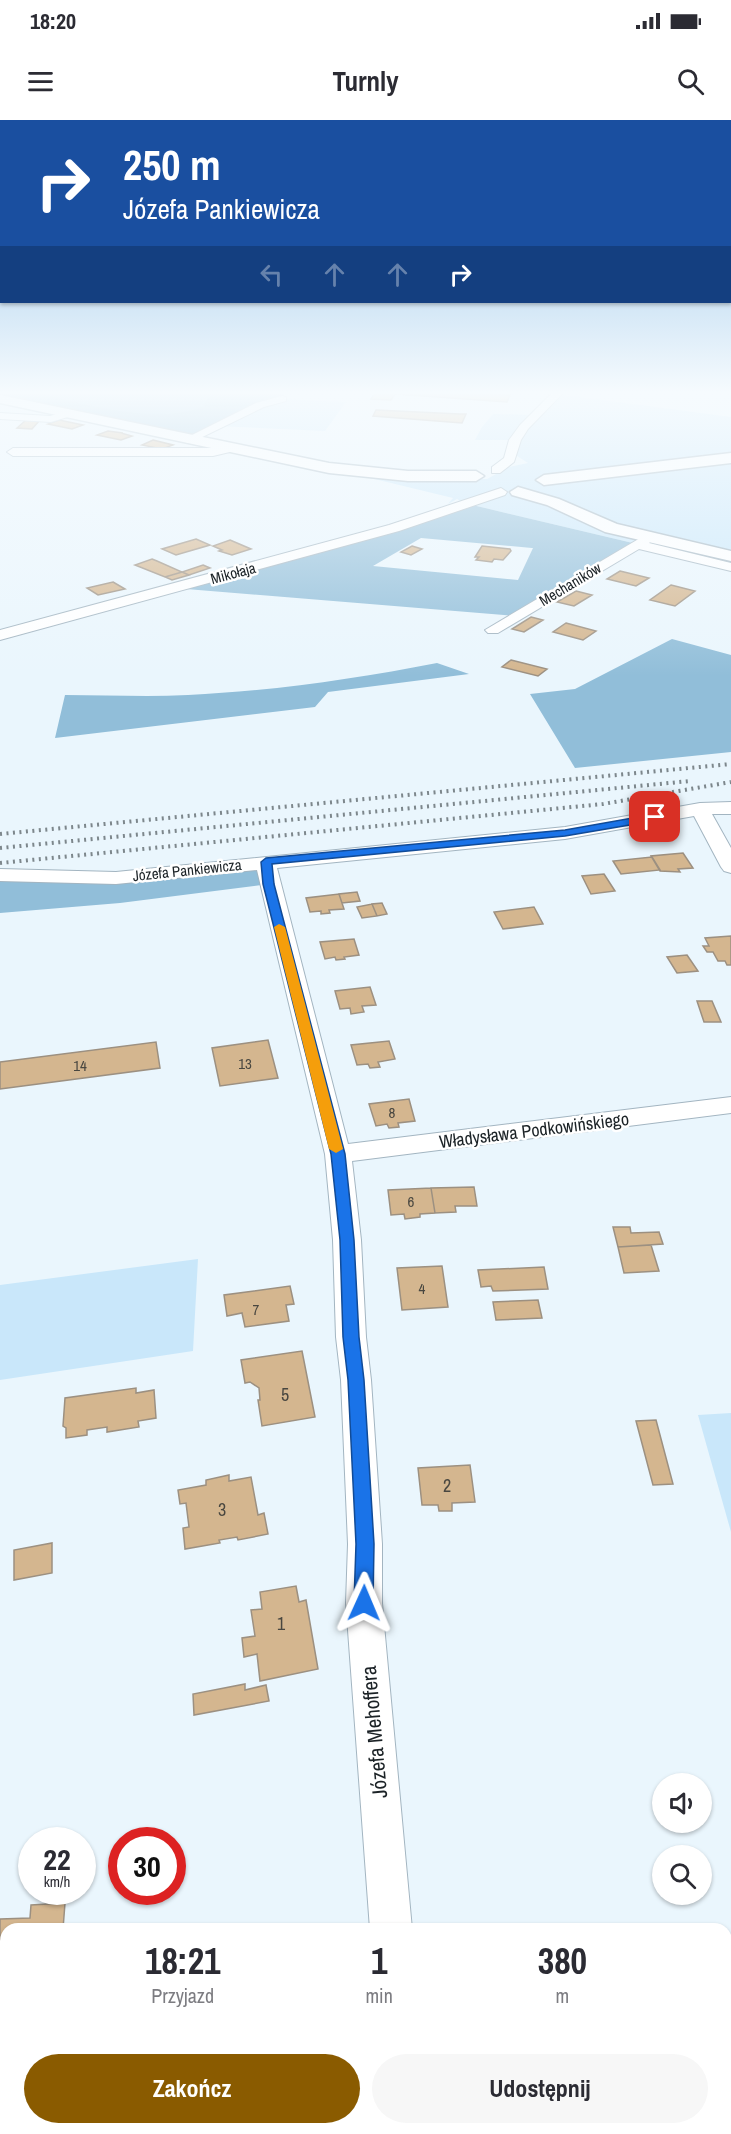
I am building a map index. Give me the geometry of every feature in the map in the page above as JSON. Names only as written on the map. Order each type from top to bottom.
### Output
[{"type":"street","name":"Mikołaja","points":[[0,634],[394,528],[464,503],[488,488]]},
{"type":"street","points":[[499,488],[553,502],[642,541],[731,567]]},
{"type":"street","points":[[541,488],[553,502]]},
{"type":"street","points":[[642,541],[731,556]]},
{"type":"street","name":"Mechaników","points":[[493,630],[642,541]]},
{"type":"street","name":"Józefa Pankiewicza","points":[[0,874],[116,878],[565,833],[700,809],[731,808]]},
{"type":"street","points":[[700,809],[731,867]]},
{"type":"street","name":"Józefa Mehoffera","points":[[266,862],[269,884],[338,1154],[347,1240],[351,1337],[356,1380],[365,1544],[364,1603],[391,1923]]},
{"type":"street","name":"Władysława Podkowińskiego","points":[[338,1154],[731,1105]]},
{"type":"shaded area","points":[[412,488],[731,488],[731,550],[647,530],[647,538],[637,544],[464,503],[457,499],[448,504],[453,498]]},
{"type":"shaded area","points":[[464,503],[637,544],[516,616],[174,588]],"holes":[[[421,538],[533,548],[518,580],[373,566]]]},
{"type":"shaded area","points":[[672,639],[731,655],[731,752],[575,768],[530,694],[575,689]]},
{"type":"shaded area","points":[[437,663],[469,674],[328,692],[315,707],[55,738],[65,695],[173,696],[251,691],[344,679]]},
{"type":"shaded area","points":[[266,862],[269,884],[120,903],[0,913],[0,875],[116,878]]},
{"type":"shaded area","points":[[198,1259],[193,1351],[0,1380],[0,1285]]},
{"type":"shaded area","points":[[731,1413],[731,1532],[698,1415]]},
{"type":"building","points":[[196,539],[210,545],[176,555],[162,549]]},
{"type":"building","points":[[230,540],[251,549],[232,555],[219,551],[222,550],[213,546]]},
{"type":"building","points":[[412,546],[422,549],[411,555],[401,552]]},
{"type":"building","points":[[482,546],[510,549],[511,551],[503,560],[494,559],[492,562],[476,560],[479,557],[475,557]]},
{"type":"building","points":[[152,559],[182,572],[165,577],[135,565]]},
{"type":"building","points":[[203,565],[210,568],[189,575],[182,572]]},
{"type":"building","points":[[620,571],[649,578],[636,586],[607,579]]},
{"type":"building","points":[[182,572],[189,575],[172,580],[165,577]]},
{"type":"building","points":[[113,582],[125,589],[98,595],[87,588]]},
{"type":"building","points":[[671,585],[695,591],[675,606],[650,600]]},
{"type":"building","points":[[576,591],[592,595],[574,606],[557,602]]},
{"type":"building","points":[[531,617],[543,620],[524,632],[512,629]]},
{"type":"building","points":[[566,623],[596,631],[583,640],[553,632]]},
{"type":"building","points":[[511,660],[547,669],[538,676],[502,667]]},
{"type":"building","points":[[683,853],[693,868],[678,869],[680,872],[660,871],[651,856]]},
{"type":"building","points":[[652,857],[660,870],[621,874],[613,861]]},
{"type":"building","points":[[604,874],[615,891],[591,894],[582,876]]},
{"type":"building","points":[[357,892],[360,901],[342,903],[339,894]]},
{"type":"building","points":[[339,894],[344,909],[329,910],[330,913],[321,914],[321,911],[310,912],[306,898]]},
{"type":"building","points":[[382,903],[387,914],[377,916],[372,904]]},
{"type":"building","points":[[372,904],[377,916],[362,918],[357,907]]},
{"type":"building","points":[[534,907],[543,924],[503,929],[494,912]]},
{"type":"building","points":[[731,936],[731,965],[727,965],[725,961],[718,961],[713,952],[707,952],[703,946],[709,946],[705,938]]},
{"type":"building","points":[[354,939],[359,955],[344,957],[345,959],[336,960],[335,957],[325,959],[320,942]]},
{"type":"building","points":[[687,955],[698,971],[677,973],[667,957]]},
{"type":"building","points":[[370,987],[376,1005],[362,1006],[364,1012],[351,1014],[350,1008],[340,1009],[335,991]]},
{"type":"building","points":[[697,1001],[712,1001],[721,1022],[704,1022]]},
{"type":"building","points":[[268,1040],[278,1078],[220,1086],[212,1048]]},
{"type":"building","points":[[389,1041],[395,1059],[378,1062],[380,1067],[370,1068],[368,1064],[357,1065],[351,1045]]},
{"type":"building","points":[[156,1042],[160,1068],[0,1089],[0,1062]]},
{"type":"building","points":[[409,1099],[415,1121],[398,1123],[399,1127],[389,1128],[387,1124],[376,1126],[369,1104]]},
{"type":"building","points":[[474,1187],[477,1206],[455,1206],[456,1212],[435,1213],[431,1188]]},
{"type":"building","points":[[431,1188],[435,1213],[420,1214],[420,1217],[405,1219],[404,1214],[391,1215],[388,1190]]},
{"type":"building","points":[[613,1227],[630,1227],[631,1233],[659,1232],[663,1244],[618,1247]]},
{"type":"building","points":[[651,1245],[659,1271],[624,1273],[618,1247]]},
{"type":"building","points":[[442,1266],[448,1307],[402,1310],[397,1268]]},
{"type":"building","points":[[544,1267],[548,1289],[493,1291],[491,1286],[481,1287],[478,1270]]},
{"type":"building","points":[[290,1286],[294,1304],[286,1305],[289,1321],[245,1327],[242,1313],[227,1316],[224,1295]]},
{"type":"building","points":[[538,1300],[542,1318],[496,1320],[493,1302]]},
{"type":"building","points":[[302,1351],[315,1417],[262,1426],[258,1400],[260,1400],[259,1388],[250,1382],[245,1383],[241,1360]]},
{"type":"building","points":[[136,1388],[136,1393],[154,1390],[156,1418],[138,1421],[139,1427],[107,1432],[107,1427],[87,1430],[87,1435],[66,1438],[66,1428],[63,1426],[65,1398]]},
{"type":"building","points":[[656,1420],[673,1484],[653,1485],[636,1421]]},
{"type":"building","points":[[470,1465],[475,1502],[452,1503],[452,1511],[439,1511],[438,1505],[422,1505],[418,1468]]},
{"type":"building","points":[[229,1475],[229,1481],[251,1477],[258,1515],[264,1513],[268,1534],[238,1540],[237,1537],[219,1540],[220,1543],[185,1549],[183,1528],[189,1527],[186,1503],[180,1504],[178,1490],[206,1485],[206,1480]]},
{"type":"building","points":[[52,1543],[52,1573],[14,1580],[14,1550]]},
{"type":"building","points":[[296,1586],[299,1602],[306,1600],[318,1669],[260,1681],[257,1654],[244,1657],[242,1638],[255,1636],[251,1610],[262,1609],[260,1592]]},
{"type":"building","points":[[245,1684],[245,1690],[266,1685],[269,1701],[194,1715],[193,1694]]},
{"type":"building","points":[[31,1905],[65,1905],[63,1923],[0,1923],[0,1919],[30,1918]]},
{"type":"railway","points":[[0,834],[731,764]]},
{"type":"railway","points":[[0,848],[690,781]]},
{"type":"railway","points":[[0,863],[603,804],[731,782]]},
{"type":"slow traffic","points":[[279,927],[336,1149]]},
{"type":"route","points":[[364,1603],[365,1544],[356,1380],[351,1337],[347,1240],[338,1154],[269,884],[266,862],[565,833],[655,817]]}]
